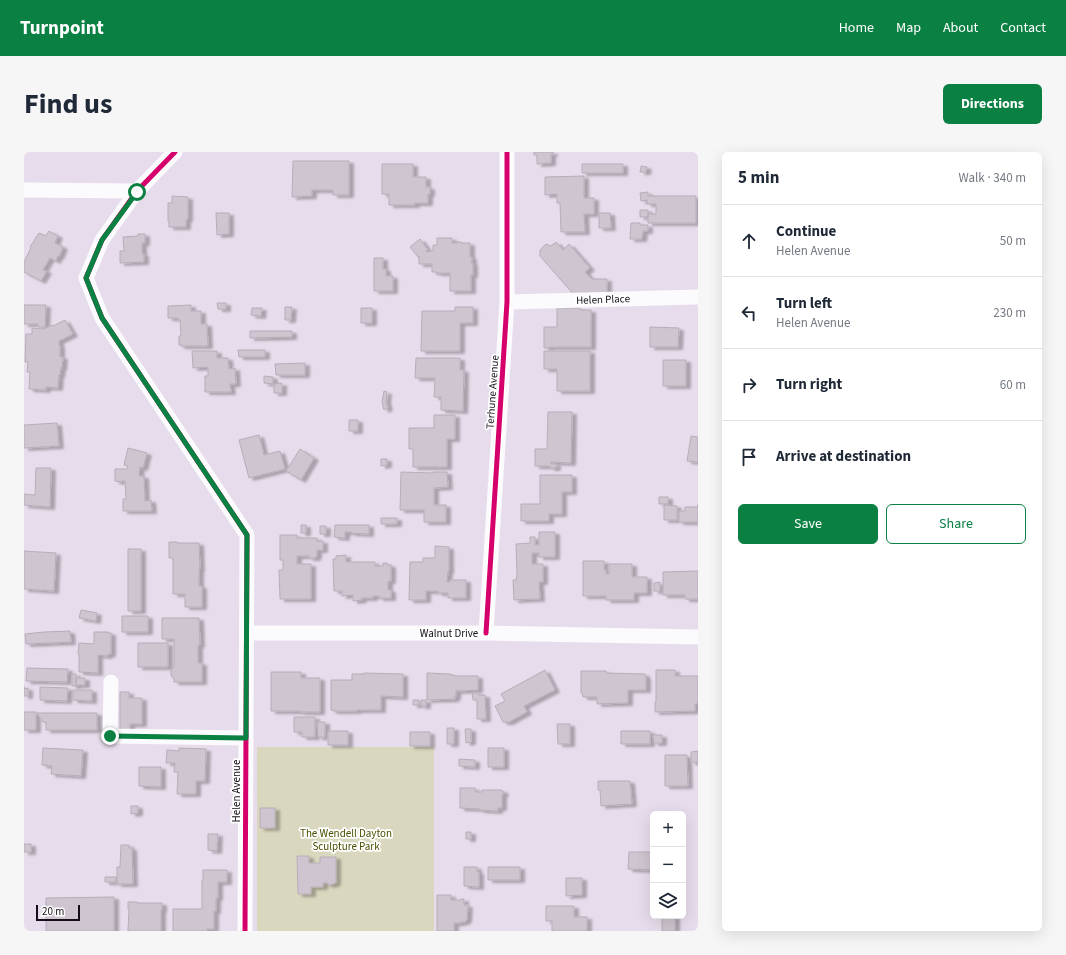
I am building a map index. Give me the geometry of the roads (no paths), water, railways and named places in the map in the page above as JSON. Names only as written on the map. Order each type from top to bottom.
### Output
[{"type":"street","name":"Helen Avenue","points":[[175,152],[137,192],[102,240],[86,278],[102,318],[247,535],[245,931]]},
{"type":"street","name":"Terhune Avenue","points":[[486,633],[507,302],[507,152]]},
{"type":"street","points":[[24,190],[137,192]]},
{"type":"street","name":"Helen Place","points":[[507,302],[698,296]]},
{"type":"street","name":"Walnut Drive","points":[[247,633],[486,633],[698,637]]},
{"type":"street","points":[[111,682],[110,736],[246,738]]},
{"type":"park label","name":"The Wendell Dayton Sculpture Park","points":[[346,839]]}]
